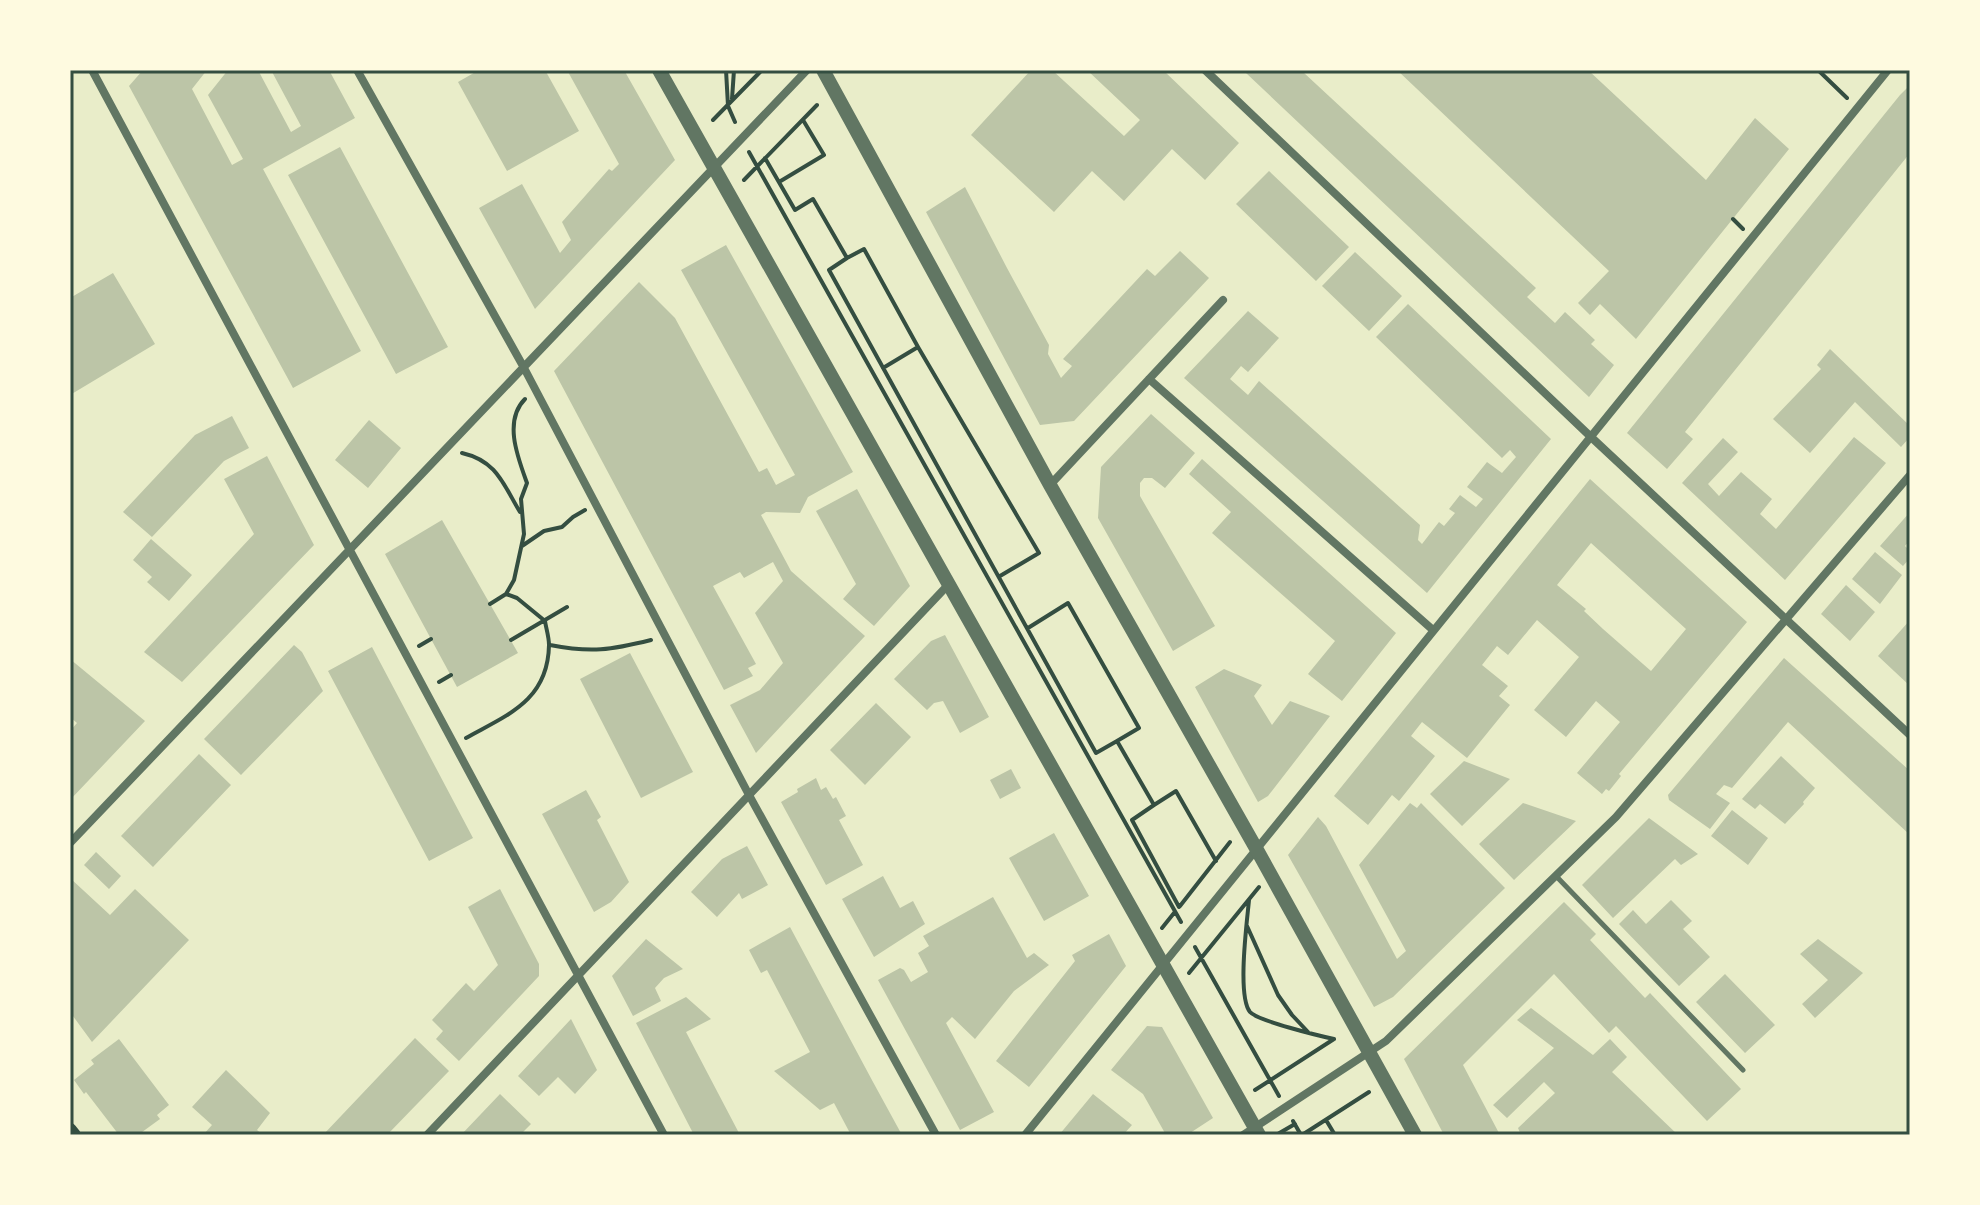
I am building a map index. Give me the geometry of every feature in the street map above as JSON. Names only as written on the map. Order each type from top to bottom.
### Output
[{"type":"main road","points":[[70,1130],[74,1135]]},
{"type":"street","points":[[92,70],[664,1135]]},
{"type":"street","points":[[357,70],[523,366],[749,795],[936,1135]]},
{"type":"street","points":[[659,70],[1163,965],[1252,1132],[1386,1041],[1616,817],[1910,475]]},
{"type":"street","points":[[70,843],[807,70]]},
{"type":"street","points":[[823,70],[1050,485],[1415,1135]]},
{"type":"street","points":[[1206,70],[1591,437],[1910,735]]},
{"type":"street","points":[[1025,1135],[1888,70]]},
{"type":"street","points":[[1050,485],[1223,300]]},
{"type":"street","points":[[1149,379],[1433,630]]},
{"type":"street","points":[[427,1135],[948,585]]},
{"type":"lane","points":[[1556,876],[1743,1070]]},
{"type":"path","points":[[726,70],[730,104],[742,138],[757,166],[1177,910]]},
{"type":"path","points":[[730,104],[734,70]]},
{"type":"path","points":[[713,120],[762,70]]},
{"type":"path","points":[[1818,70],[1857,108]]},
{"type":"path","points":[[744,180],[817,105]]},
{"type":"path","points":[[779,182],[824,155],[803,120]]},
{"type":"path","points":[[765,158],[795,210],[813,199],[847,258]]},
{"type":"path","points":[[999,577],[1039,553],[864,249],[829,270],[1096,753],[1139,728],[1068,603],[1028,628]]},
{"type":"path","points":[[883,368],[918,347]]},
{"type":"path","points":[[490,604],[506,594],[514,580],[522,546],[521,499],[527,483],[514,447],[515,415],[517,407],[535,389]]},
{"type":"path","points":[[446,449],[476,456],[492,466],[521,515]]},
{"type":"path","points":[[522,546],[544,531],[562,527],[573,517],[596,505]]},
{"type":"path","points":[[455,744],[508,716],[526,703],[539,686],[549,645],[545,621],[517,598],[506,594]]},
{"type":"path","points":[[511,640],[567,607]]},
{"type":"path","points":[[549,645],[601,650],[665,636]]},
{"type":"path","points":[[1117,741],[1154,805]]},
{"type":"path","points":[[1216,861],[1176,791],[1132,820],[1187,935],[1301,1135],[1369,1092]]},
{"type":"path","points":[[1177,910],[1230,842]]},
{"type":"path","points":[[1187,975],[1260,887]]},
{"type":"path","points":[[1249,900],[1243,983],[1248,1009],[1252,1015],[1334,1039],[1252,1092]]},
{"type":"path","points":[[1247,924],[1278,995],[1309,1033]]},
{"type":"path","points":[[1326,1120],[1335,1135]]},
{"type":"path","points":[[1276,1135],[1295,1124]]},
{"type":"building","points":[[143,70],[207,70],[192,89],[232,165],[243,159],[208,95],[228,70],[258,70],[291,132],[301,126],[271,70],[329,70],[355,118],[263,169],[361,351],[293,388],[129,86]]},
{"type":"building","points":[[479,70],[545,70],[579,131],[507,171],[458,82]]},
{"type":"building","points":[[567,70],[624,70],[675,160],[535,309],[479,208],[522,184],[560,253],[571,240],[562,222],[609,169],[612,171],[619,164]]},
{"type":"building","points":[[1031,70],[1052,70],[1124,136],[1140,120],[1087,70],[1163,70],[1239,143],[1205,180],[1172,149],[1124,201],[1092,171],[1054,212],[971,135]]},
{"type":"building","points":[[1250,70],[1305,70],[1303,72],[1536,288],[1527,297],[1555,323],[1565,312],[1595,340],[1591,344],[1614,365],[1589,397],[1246,73]]},
{"type":"building","points":[[1397,70],[1588,70],[1706,180],[1755,118],[1789,149],[1636,339],[1600,304],[1590,315],[1578,303],[1609,271]]},
{"type":"building","points":[[1910,85],[1910,153],[1685,432],[1693,439],[1667,469],[1627,433]]},
{"type":"building","points":[[340,147],[448,347],[396,374],[288,175]]},
{"type":"building","points":[[1269,171],[1349,247],[1316,281],[1236,204]]},
{"type":"building","points":[[965,187],[1049,345],[1048,354],[1061,378],[1072,366],[1063,359],[1147,269],[1155,276],[1180,251],[1209,278],[1074,421],[1040,425],[926,212]]},
{"type":"building","points":[[726,245],[853,472],[808,497],[800,513],[766,512],[761,515],[791,571],[865,636],[756,753],[730,705],[760,690],[783,663],[755,613],[783,581],[773,562],[744,578],[740,572],[713,586],[756,664],[748,668],[753,676],[724,690],[554,371],[639,282],[675,318],[759,472],[767,468],[776,485],[795,475],[681,270]]},
{"type":"building","points":[[1355,252],[1402,296],[1369,331],[1322,286]]},
{"type":"building","points":[[113,273],[155,344],[70,395],[70,298]]},
{"type":"building","points":[[1408,304],[1551,439],[1427,593],[1184,378],[1248,311],[1279,338],[1248,372],[1241,366],[1230,379],[1248,395],[1259,381],[1420,525],[1418,540],[1422,544],[1439,522],[1444,526],[1455,513],[1449,509],[1460,495],[1476,507],[1483,499],[1467,487],[1487,462],[1502,473],[1516,457],[1510,450],[1502,458],[1376,337]]},
{"type":"building","points":[[1830,349],[1910,426],[1910,437],[1901,447],[1855,402],[1810,453],[1773,419],[1821,369],[1817,365]]},
{"type":"building","points":[[1151,414],[1195,453],[1165,488],[1152,478],[1144,478],[1140,483],[1140,496],[1215,626],[1173,651],[1098,518],[1101,467]]},
{"type":"building","points":[[232,416],[249,448],[224,461],[152,537],[123,512],[195,435]]},
{"type":"building","points":[[369,420],[401,448],[368,488],[335,460]]},
{"type":"building","points":[[1854,437],[1886,463],[1785,580],[1682,483],[1723,438],[1738,452],[1708,484],[1719,496],[1741,472],[1772,499],[1760,514],[1776,529]]},
{"type":"building","points":[[267,456],[314,545],[182,682],[144,652],[254,534],[224,479]]},
{"type":"building","points":[[1202,459],[1396,633],[1342,701],[1308,674],[1335,641],[1212,533],[1231,512],[1189,474]]},
{"type":"building","points":[[1590,479],[1747,622],[1619,774],[1621,776],[1609,791],[1606,789],[1602,794],[1577,773],[1620,722],[1596,701],[1566,737],[1534,710],[1579,657],[1537,620],[1508,655],[1497,646],[1482,665],[1508,686],[1499,696],[1510,705],[1467,758],[1422,722],[1411,736],[1435,756],[1399,801],[1392,795],[1368,825],[1334,796]],"holes":[[[1591,543],[1686,629],[1651,671],[1557,585]]]},
{"type":"building","points":[[857,489],[910,586],[874,626],[843,599],[856,584],[816,511]]},
{"type":"building","points":[[1910,512],[1910,540],[1905,546],[1910,551],[1910,558],[1903,566],[1880,546]]},
{"type":"building","points":[[442,520],[518,653],[457,687],[385,554]]},
{"type":"building","points":[[151,539],[192,575],[169,601],[147,582],[152,577],[133,560]]},
{"type":"building","points":[[1875,552],[1902,575],[1880,604],[1852,579]]},
{"type":"building","points":[[1846,585],[1875,612],[1850,641],[1821,614]]},
{"type":"building","points":[[1910,620],[1910,686],[1878,656]]},
{"type":"building","points":[[945,635],[989,717],[960,733],[943,701],[934,703],[927,710],[894,679],[931,641]]},
{"type":"building","points":[[294,645],[302,652],[323,691],[241,775],[204,739]]},
{"type":"building","points":[[372,647],[473,838],[429,861],[328,671]]},
{"type":"building","points":[[630,653],[693,772],[641,798],[580,679]]},
{"type":"building","points":[[1784,658],[1910,771],[1910,835],[1788,722],[1732,788],[1724,785],[1716,794],[1730,803],[1710,829],[1669,800],[1668,795]]},
{"type":"building","points":[[70,659],[145,721],[70,800],[70,731],[77,723],[70,717]]},
{"type":"building","points":[[1224,669],[1262,685],[1254,696],[1272,725],[1290,701],[1330,716],[1268,796],[1258,802],[1195,687]]},
{"type":"building","points":[[876,703],[911,737],[865,785],[830,750]]},
{"type":"building","points":[[199,754],[231,785],[153,867],[121,836]]},
{"type":"building","points":[[1781,756],[1815,788],[1785,824],[1760,804],[1755,809],[1742,799]]},
{"type":"building","points":[[1464,761],[1510,779],[1462,826],[1430,794]]},
{"type":"building","points":[[1011,769],[1021,788],[1000,799],[990,780]]},
{"type":"building","points":[[816,778],[821,790],[826,787],[833,799],[836,797],[846,816],[839,820],[863,865],[826,885],[781,802]]},
{"type":"building","points":[[586,790],[601,817],[597,820],[629,882],[611,902],[594,912],[542,814]]},
{"type":"building","points":[[1410,803],[1417,808],[1421,803],[1505,888],[1393,997],[1374,1007],[1288,855],[1318,817],[1326,826],[1397,959],[1406,951],[1359,865]]},
{"type":"building","points":[[1523,803],[1576,821],[1514,880],[1479,844]]},
{"type":"building","points":[[1732,810],[1768,838],[1748,865],[1711,836]]},
{"type":"building","points":[[1649,818],[1698,854],[1681,865],[1675,859],[1613,918],[1582,885]]},
{"type":"building","points":[[1054,833],[1089,896],[1044,921],[1009,858]]},
{"type":"building","points":[[747,846],[768,885],[742,899],[739,893],[717,917],[691,892],[722,859]]},
{"type":"building","points":[[96,852],[121,876],[109,889],[84,865]]},
{"type":"building","points":[[883,876],[900,908],[913,901],[925,924],[874,957],[842,899]]},
{"type":"building","points":[[70,878],[110,915],[135,889],[189,940],[92,1042],[70,1012]]},
{"type":"building","points":[[500,889],[539,964],[539,976],[459,1061],[436,1039],[443,1031],[432,1020],[466,983],[474,991],[498,965],[468,907]]},
{"type":"building","points":[[993,897],[1027,958],[1034,953],[1049,965],[1014,991],[975,1039],[952,1017],[946,1023],[994,1112],[960,1130],[878,980],[900,968],[911,982],[928,972],[918,953],[929,946],[923,936]]},
{"type":"building","points":[[1671,900],[1692,921],[1683,929],[1710,957],[1679,986],[1619,924],[1633,910],[1646,924]]},
{"type":"building","points":[[1564,902],[1596,934],[1590,940],[1645,998],[1650,993],[1741,1089],[1707,1121],[1616,1026],[1609,1033],[1554,974],[1463,1065],[1500,1135],[1444,1135],[1404,1059]]},
{"type":"building","points":[[790,927],[902,1135],[851,1135],[834,1103],[820,1110],[774,1071],[810,1052],[767,970],[761,973],[749,950]]},
{"type":"building","points":[[1109,934],[1126,966],[1029,1087],[996,1061],[1075,961],[1072,955]]},
{"type":"building","points":[[646,939],[683,969],[664,978],[655,988],[661,1001],[633,1016],[612,976]]},
{"type":"building","points":[[1818,939],[1863,973],[1815,1018],[1802,1004],[1828,980],[1800,954]]},
{"type":"building","points":[[1725,974],[1775,1025],[1745,1053],[1696,1002]]},
{"type":"building","points":[[686,997],[711,1019],[686,1032],[740,1135],[694,1135],[636,1023]]},
{"type":"building","points":[[1531,1008],[1593,1055],[1610,1039],[1627,1057],[1612,1072],[1678,1135],[1521,1135],[1518,1128],[1555,1093],[1544,1082],[1507,1118],[1493,1105],[1554,1048],[1517,1020]]},
{"type":"building","points":[[571,1019],[597,1070],[575,1094],[558,1077],[539,1096],[518,1076]]},
{"type":"building","points":[[1147,1026],[1162,1027],[1213,1118],[1187,1135],[1166,1135],[1143,1094],[1111,1070]]},
{"type":"building","points":[[415,1038],[449,1071],[387,1135],[323,1135]]},
{"type":"building","points":[[119,1039],[169,1105],[157,1115],[160,1119],[138,1135],[119,1135],[74,1080],[94,1064],[91,1060]]},
{"type":"building","points":[[226,1070],[270,1113],[257,1130],[263,1135],[203,1135],[212,1125],[192,1107]]},
{"type":"building","points":[[500,1094],[531,1124],[520,1135],[461,1135]]},
{"type":"building","points":[[1093,1094],[1132,1125],[1123,1135],[1059,1135]]}]
